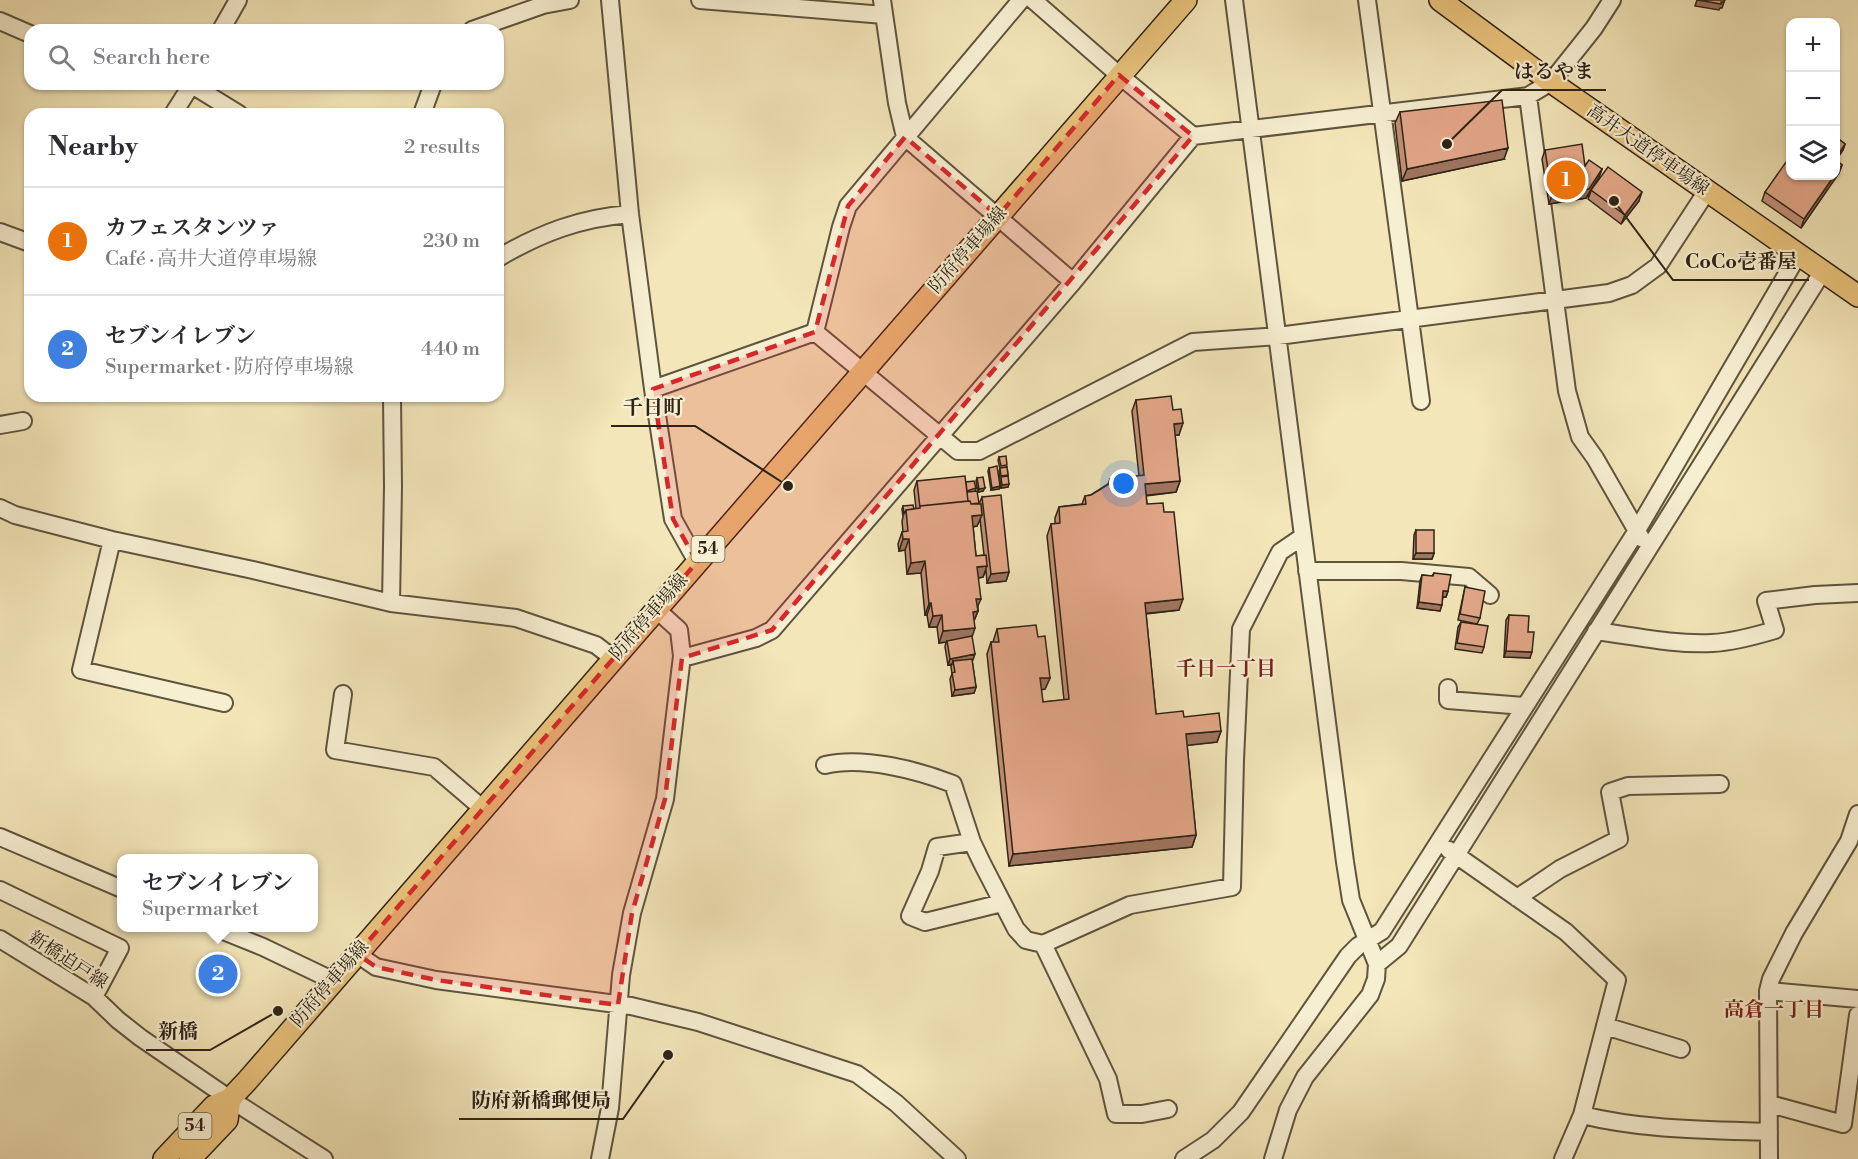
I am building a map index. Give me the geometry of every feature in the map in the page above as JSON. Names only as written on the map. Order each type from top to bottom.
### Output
[{"type":"main road","name":"防府停車場線","points":[[164,1159],[214,1106],[230,1099],[1186,0]]},
{"type":"main road","name":"高井大道停車場線","points":[[1440,0],[1551,82],[1798,255],[1854,287]]},
{"type":"main road","name":"防府停車場線","points":[[190,1159],[227,1120],[230,1099]]},
{"type":"street","points":[[224,24],[238,0]]},
{"type":"street","points":[[489,24],[543,5],[570,0]]},
{"type":"street","points":[[610,0],[630,214],[673,519],[697,562]]},
{"type":"street","points":[[700,0],[883,8],[897,103],[905,137],[1073,282]]},
{"type":"street","points":[[815,332],[848,206],[1021,0]]},
{"type":"street","points":[[1033,0],[1193,136]]},
{"type":"street","points":[[1234,0],[1351,900],[1377,964],[1376,979],[1370,994],[1305,1077],[1288,1110],[1273,1159]]},
{"type":"street","points":[[1367,0],[1421,400]]},
{"type":"street","points":[[682,656],[690,656],[756,638],[772,630],[1073,282],[1193,136],[1528,96],[1551,82],[1594,28],[1612,0]]},
{"type":"street","points":[[0,21],[24,31]]},
{"type":"street","points":[[177,108],[189,90]]},
{"type":"street","points":[[200,90],[229,108]]},
{"type":"street","points":[[424,108],[431,90]]},
{"type":"street","points":[[1528,96],[1567,391],[1580,437],[1595,458],[1636,532],[1648,549]]},
{"type":"street","points":[[815,332],[958,451],[979,451],[1193,342],[1278,336],[1556,302],[1609,293],[1632,285],[1658,266],[1707,191]]},
{"type":"street","points":[[504,255],[567,225],[599,216],[630,214]]},
{"type":"street","points":[[0,232],[24,241]]},
{"type":"street","points":[[1184,1159],[1213,1140],[1241,1112],[1348,956],[1358,946],[1382,931],[1636,532],[1798,255]]},
{"type":"street","points":[[1377,964],[1399,946],[1823,271]]},
{"type":"street","points":[[653,389],[815,332]]},
{"type":"street","points":[[391,603],[392,402]]},
{"type":"street","points":[[0,425],[23,421]]},
{"type":"street","points":[[0,508],[15,515],[112,540],[391,603],[516,618],[596,645],[614,658]]},
{"type":"street","points":[[825,765],[841,761],[875,764],[927,774],[953,784],[972,842],[1016,929],[1026,940],[1043,944],[1130,905],[1232,887],[1233,794],[1241,629],[1280,552],[1302,537]]},
{"type":"street","points":[[112,540],[81,670],[224,703]]},
{"type":"street","points":[[1307,571],[1401,571],[1469,577],[1490,595]]},
{"type":"street","points":[[1596,631],[1711,643],[1748,638],[1775,630],[1766,601],[1858,593]]},
{"type":"street","points":[[600,1159],[610,1108],[621,975],[632,913],[665,799],[682,656],[679,630],[656,609]]},
{"type":"street","points":[[1448,687],[1448,700],[1524,706]]},
{"type":"street","points":[[343,694],[335,750],[434,767],[482,808]]},
{"type":"street","points":[[1518,898],[1560,869],[1619,839],[1610,792],[1628,786],[1719,784]]},
{"type":"street","points":[[1768,1159],[1770,1104],[1768,991],[1771,979],[1794,933],[1849,841],[1858,814]]},
{"type":"street","points":[[0,837],[117,887]]},
{"type":"street","points":[[972,842],[937,847],[930,871],[910,916],[925,922],[1002,903]]},
{"type":"street","points":[[1438,844],[1566,932],[1617,980],[1582,1114],[1563,1159]]},
{"type":"street","points":[[0,890],[120,948],[94,997]]},
{"type":"street","points":[[228,932],[334,981]]},
{"type":"street","name":"新橋迫戸線","points":[[0,939],[94,997],[117,1020],[141,1038],[324,1159]]},
{"type":"street","points":[[1043,944],[1108,1079],[1116,1114],[1142,1114],[1168,1109]]},
{"type":"street","points":[[357,954],[376,967],[436,980],[631,1006],[698,1022],[857,1074],[896,1103],[957,1159]]},
{"type":"street","points":[[1768,991],[1858,999]]},
{"type":"street","points":[[1770,1104],[1843,1124],[1858,1015]]},
{"type":"street","points":[[1605,1026],[1681,1049]]},
{"type":"street","points":[[1582,1114],[1616,1124],[1663,1129],[1768,1132]]},
{"type":"highlighted area","points":[[1119,75],[1193,136],[772,630],[682,658],[665,799],[632,913],[618,1005],[436,980],[376,967],[357,954],[697,562],[673,519],[653,389],[815,332],[848,206],[905,137],[998,216]]},
{"type":"building","points":[[1698,0],[1725,0],[1721,4]]},
{"type":"building","points":[[1502,100],[1508,148],[1407,169],[1400,112]]},
{"type":"building","points":[[1840,140],[1845,144],[1840,152]]},
{"type":"building","points":[[1582,144],[1585,166],[1589,160],[1602,169],[1589,189],[1552,195],[1545,150]]},
{"type":"building","points":[[1786,162],[1786,180],[1831,180],[1804,219],[1765,192]]},
{"type":"building","points":[[1608,167],[1642,192],[1625,215],[1591,190]]},
{"type":"building","points":[[1171,396],[1173,410],[1181,409],[1183,423],[1174,424],[1180,481],[1145,484],[1147,504],[1163,503],[1164,512],[1174,512],[1183,599],[1145,603],[1156,714],[1183,711],[1184,717],[1219,713],[1221,731],[1186,734],[1196,835],[1013,854],[991,642],[999,642],[997,629],[1036,625],[1038,637],[1045,636],[1050,678],[1040,678],[1043,702],[1069,699],[1051,524],[1060,523],[1059,507],[1086,504],[1085,496],[1111,483],[1110,479],[1144,475],[1136,400]]},
{"type":"building","points":[[1006,456],[1007,465],[1001,466],[999,457]]},
{"type":"building","points":[[997,466],[1000,486],[992,488],[989,468]]},
{"type":"building","points":[[1007,467],[1008,475],[1001,476],[1000,468]]},
{"type":"building","points":[[965,476],[968,501],[920,506],[920,508],[917,481]]},
{"type":"building","points":[[1008,476],[1009,484],[1002,485],[1001,477]]},
{"type":"building","points":[[983,477],[985,488],[979,489],[977,478]]},
{"type":"building","points":[[974,481],[976,488],[967,491],[966,482]]},
{"type":"building","points":[[977,491],[979,503],[971,504],[968,501],[967,492]]},
{"type":"building","points":[[1001,495],[1009,572],[991,574],[982,497]]},
{"type":"building","points":[[970,501],[971,504],[981,504],[982,515],[972,516],[976,556],[986,555],[987,566],[977,567],[981,599],[976,599],[978,611],[973,612],[975,628],[943,631],[942,615],[933,616],[931,603],[929,604],[925,561],[911,563],[909,539],[903,539],[902,532],[908,531],[906,510],[920,508],[920,506]]},
{"type":"building","points":[[913,505],[914,509],[906,510],[904,514],[903,506]]},
{"type":"building","points":[[1416,530],[1434,530],[1434,553],[1416,553]]},
{"type":"building","points":[[1434,573],[1451,575],[1448,591],[1443,591],[1442,605],[1419,602],[1422,575],[1433,576]]},
{"type":"building","points":[[1465,587],[1485,591],[1480,618],[1460,614]]},
{"type":"building","points":[[1509,615],[1529,616],[1528,632],[1534,632],[1532,652],[1506,651]]},
{"type":"building","points":[[1461,622],[1488,626],[1484,647],[1457,643]]},
{"type":"building","points":[[972,636],[975,654],[950,659],[947,641]]},
{"type":"building","points":[[972,659],[976,687],[955,690],[952,673],[955,672],[953,661]]},
{"type":"place","name":"はるやま","points":[[1447,144]]},
{"type":"place","name":"カフェスタンツァ","points":[[1566,180]]},
{"type":"place","name":"CoCo壱番屋","points":[[1614,201]]},
{"type":"place","name":"千日町","points":[[788,486]]},
{"type":"place","name":"セブンイレブン","points":[[218,974]]},
{"type":"place","name":"新橋","points":[[278,1011]]},
{"type":"place","name":"防府新橋郵便局","points":[[668,1055]]},
{"type":"district","name":"千日一丁目","points":[[1226,669]]},
{"type":"district","name":"高倉一丁目","points":[[1774,1010]]}]
